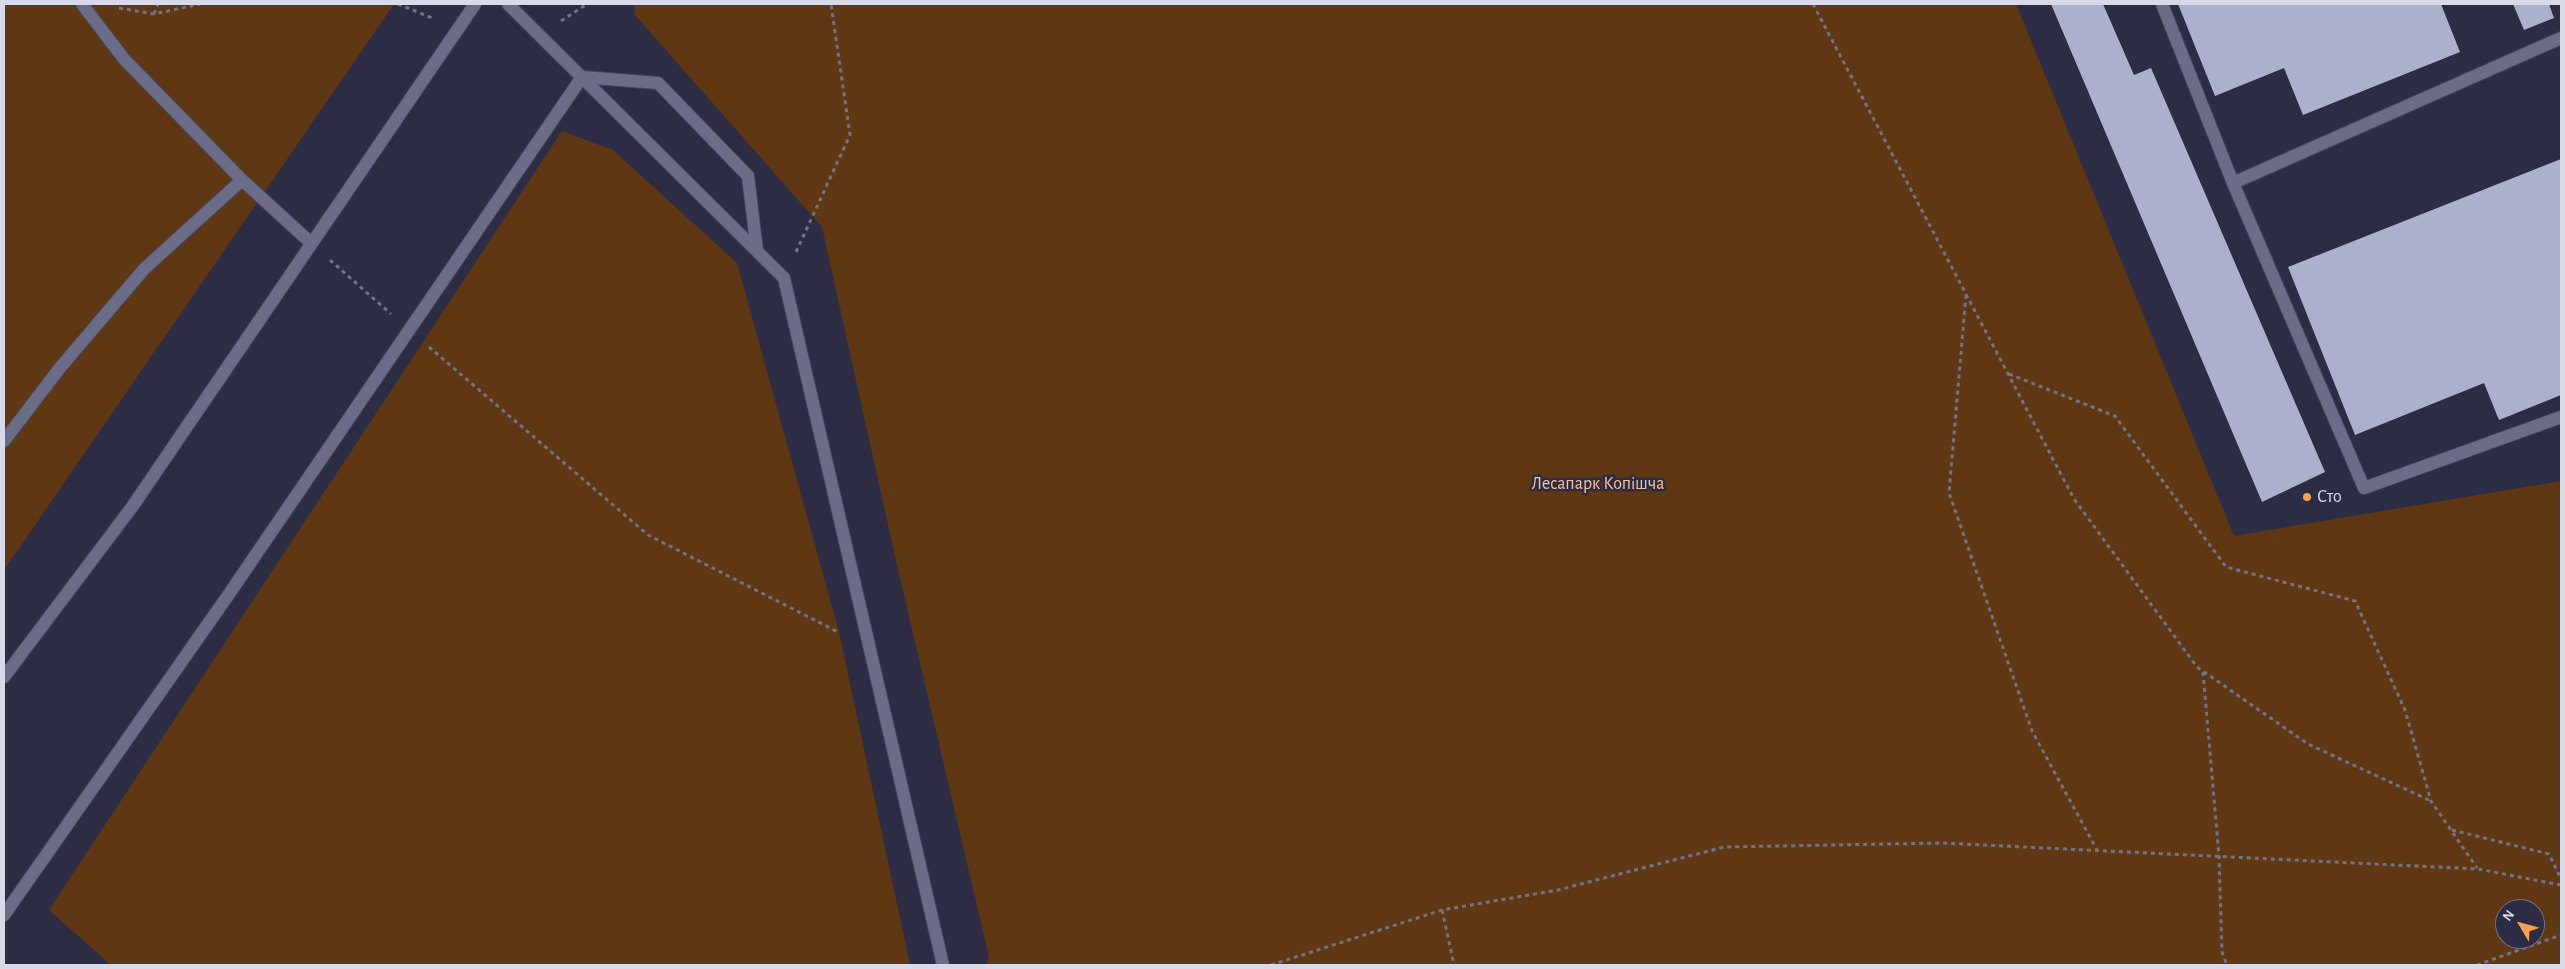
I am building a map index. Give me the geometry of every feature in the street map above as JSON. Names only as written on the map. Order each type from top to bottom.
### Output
[{"type":"lane","points":[[82,4],[124,59],[242,180],[311,243]]},
{"type":"lane","points":[[4,678],[132,507],[475,4]]},
{"type":"lane","points":[[508,4],[784,278],[943,965]]},
{"type":"lane","points":[[2162,4],[2233,183],[2364,488],[2561,416]]},
{"type":"lane","points":[[2233,183],[2561,38]]},
{"type":"lane","points":[[582,77],[658,83],[748,176],[757,251]]},
{"type":"lane","points":[[4,915],[229,594],[582,77]]},
{"type":"lane","points":[[4,441],[59,369],[144,269],[242,180]]},
{"type":"path","points":[[154,14],[158,4]]},
{"type":"path","points":[[116,7],[154,14],[200,4]]},
{"type":"path","points":[[398,4],[458,29]]},
{"type":"path","points":[[784,278],[850,136],[831,4]]},
{"type":"path","points":[[1812,4],[2074,499],[2197,667],[2308,744],[2431,801]]},
{"type":"path","points":[[311,243],[409,330],[648,535],[839,632]]},
{"type":"path","points":[[1966,295],[1949,493],[2032,731],[2098,850]]},
{"type":"path","points":[[2008,373],[2115,416],[2226,567],[2355,601],[2405,710],[2431,801],[2478,869]]},
{"type":"path","points":[[2203,671],[2219,856],[2222,952],[2227,965]]},
{"type":"path","points":[[2451,830],[2549,854],[2561,879]]},
{"type":"path","points":[[1271,965],[1442,910],[1558,890],[1724,847],[1942,843],[2098,850],[2478,869],[2561,885]]},
{"type":"path","points":[[1442,910],[1454,965]]},
{"type":"path","points":[[2477,965],[2561,935]]},
{"type":"path","points":[[2496,958],[2497,965]]},
{"type":"green space","points":[[4,4],[394,4],[4,570]]},
{"type":"green space","name":"Лесапарк Копішча","points":[[634,4],[2016,4],[2234,536],[2561,481],[2561,965],[986,965],[989,957],[896,561],[822,227],[635,15]]},
{"type":"green space","points":[[562,131],[613,150],[737,263],[839,632],[910,965],[111,965],[49,910]]},
{"type":"building","points":[[2051,4],[2103,4],[2134,75],[2151,68],[2325,472],[2262,502]]},
{"type":"building","points":[[2178,4],[2441,4],[2460,52],[2303,115],[2284,68],[2215,96]]},
{"type":"building","points":[[2513,4],[2549,4],[2554,18],[2524,30]]},
{"type":"building","points":[[2561,159],[2561,395],[2499,420],[2484,383],[2355,435],[2288,267]]},
{"type":"place","name":"Сто","points":[[2307,497]]}]
